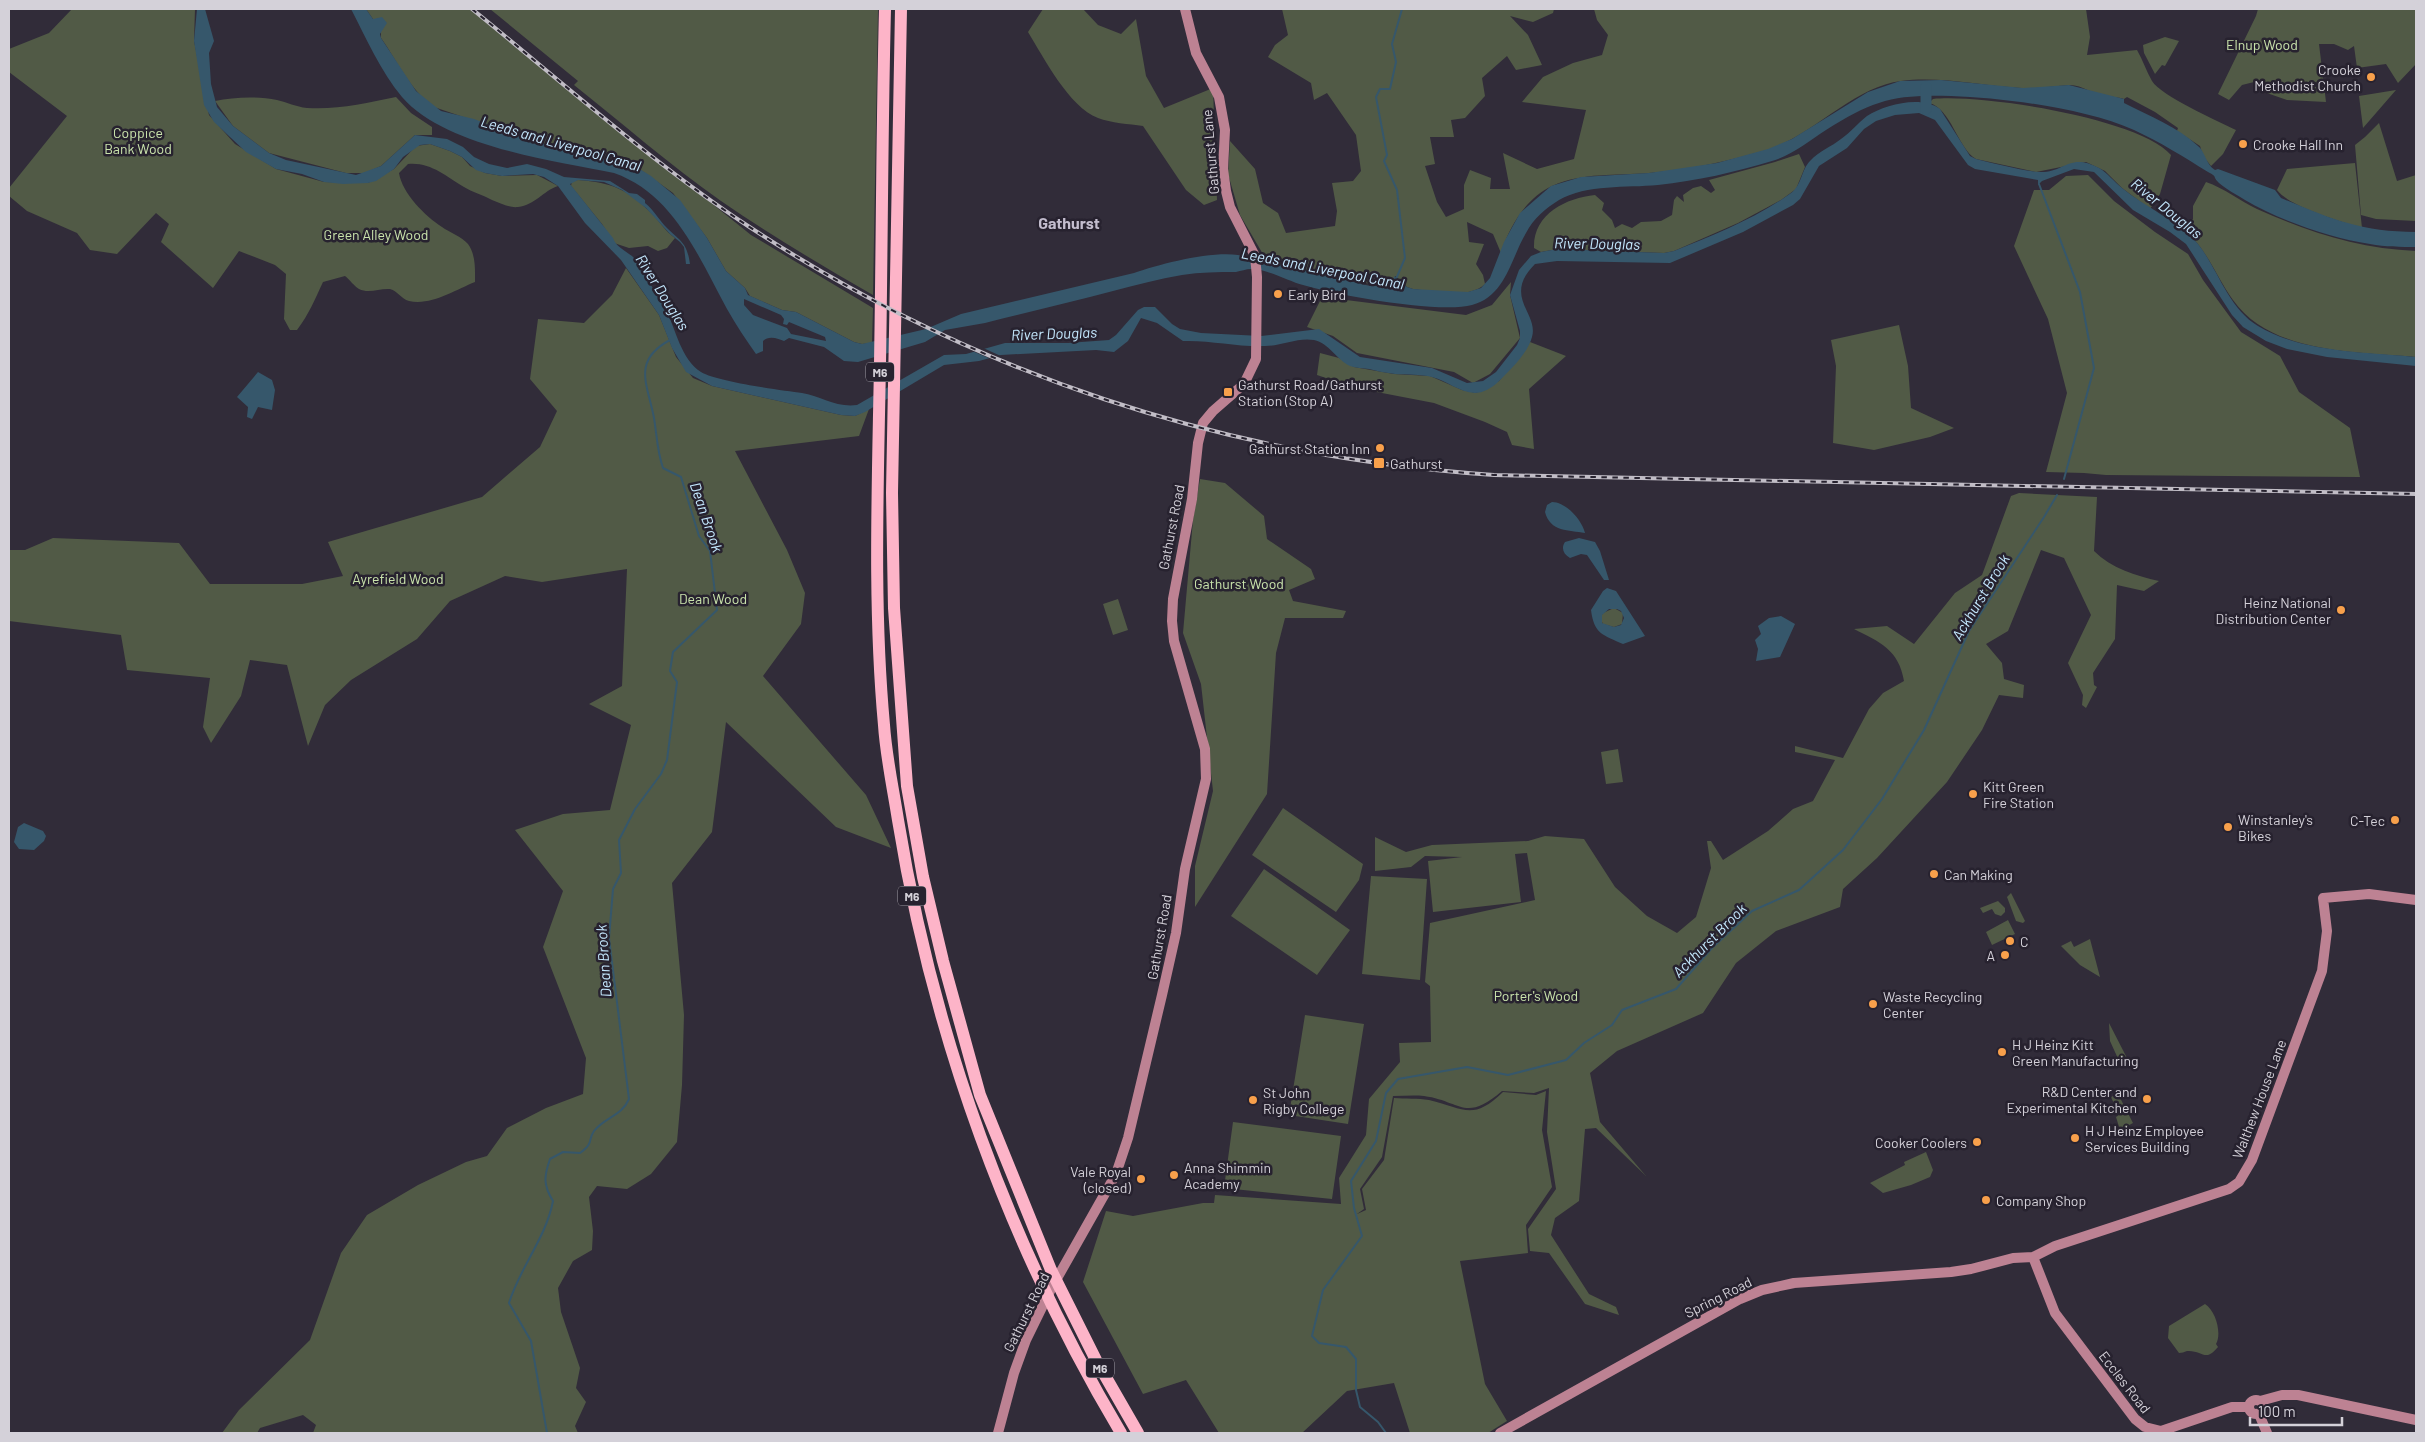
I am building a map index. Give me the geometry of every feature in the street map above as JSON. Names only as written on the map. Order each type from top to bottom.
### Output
[{"type":"highway","name":"M6","points":[[885,9],[878,493],[879,646],[884,728],[908,878],[933,990],[966,1099],[1039,1280],[1083,1368],[1121,1433]]},
{"type":"highway","name":"M6","points":[[901,9],[892,493],[894,608],[898,681],[908,786],[923,877],[980,1095],[1051,1270],[1096,1360],[1138,1433]]},
{"type":"street","name":"Gathurst Lane","points":[[1185,9],[1196,53],[1213,81],[1221,106],[1225,130],[1224,180],[1228,201],[1254,254],[1256,268],[1258,331],[1254,366],[1247,379],[1213,411],[1203,424]]},
{"type":"street","name":"Gathurst Road","points":[[998,1433],[1014,1373],[1026,1340],[1051,1288],[1102,1201],[1119,1165],[1128,1138],[1176,934],[1185,869],[1202,801],[1207,769],[1205,749],[1174,641],[1172,621],[1176,575],[1192,499],[1198,443],[1203,424]]},
{"type":"street","name":"Walthew House Lane","points":[[2033,1257],[2055,1246],[2223,1191],[2239,1182],[2252,1160],[2322,971],[2326,931],[2322,898],[2369,894],[2416,900]]},
{"type":"street","name":"Spring Road","points":[[1500,1433],[1518,1429],[1740,1299],[1762,1290],[1794,1283],[1951,1272],[2013,1258],[2033,1257]]},
{"type":"street","name":"Eccles Road","points":[[2033,1257],[2052,1308],[2063,1325],[2135,1418],[2145,1428],[2155,1432],[2232,1407],[2249,1407]]},
{"type":"street","points":[[2259,1414],[2252,1412],[2249,1407],[2253,1401],[2260,1401],[2282,1394],[2298,1395],[2416,1420]]},
{"type":"street","points":[[2259,1414],[2263,1409],[2260,1401]]},
{"type":"street","points":[[2259,1414],[2267,1433]]},
{"type":"green space","name":"Coppice Bank Wood","points":[[72,9],[195,9],[194,41],[209,115],[235,144],[276,169],[324,182],[368,183],[394,169],[416,146],[430,144],[462,157],[470,166],[485,173],[502,176],[537,175],[558,186],[529,204],[511,207],[464,187],[431,167],[408,164],[399,173],[409,196],[429,217],[468,244],[474,258],[475,282],[443,296],[417,302],[406,300],[390,289],[371,291],[357,288],[345,276],[323,282],[312,306],[297,330],[290,330],[284,319],[286,274],[275,265],[239,251],[213,288],[161,242],[169,224],[156,213],[117,254],[90,250],[77,233],[27,211],[9,196],[9,188],[67,116],[9,72],[9,49],[49,33]]},
{"type":"green space","points":[[366,9],[470,9],[751,235],[873,308],[872,343],[862,344],[854,342],[796,312],[782,310],[750,296],[745,288],[726,271],[707,238],[673,193],[638,168],[533,141],[434,107],[425,100],[404,75],[381,38],[381,31],[377,20],[373,19]]},
{"type":"green space","points":[[490,9],[878,10],[873,295],[739,214],[702,187],[574,85],[578,81]]},
{"type":"green space","points":[[1043,9],[1083,9],[1098,25],[1121,34],[1136,19],[1146,76],[1164,108],[1213,88],[1217,200],[1204,205],[1186,190],[1143,126],[1098,118],[1077,104],[1058,81],[1028,32]]},
{"type":"green space","points":[[1282,9],[1554,9],[1553,13],[1533,22],[1510,16],[1528,35],[1542,65],[1516,70],[1507,56],[1482,78],[1485,96],[1465,118],[1451,120],[1454,137],[1430,137],[1435,164],[1425,166],[1437,202],[1446,217],[1464,209],[1464,185],[1470,170],[1491,178],[1490,189],[1510,189],[1503,153],[1537,169],[1574,159],[1586,110],[1522,102],[1543,77],[1573,63],[1602,55],[1608,35],[1597,20],[1594,9],[2086,9],[2090,37],[2087,55],[2137,50],[2152,81],[2157,87],[2191,108],[2236,130],[2223,154],[2211,166],[2203,156],[2200,146],[2177,131],[2178,128],[2155,112],[2127,97],[2124,99],[2102,95],[2070,85],[2027,88],[1946,80],[1901,81],[1867,92],[1800,134],[1767,150],[1694,167],[1664,172],[1576,178],[1552,186],[1535,197],[1520,214],[1504,243],[1501,253],[1493,234],[1467,222],[1469,242],[1484,244],[1476,264],[1483,275],[1485,284],[1478,289],[1461,293],[1441,293],[1413,289],[1407,287],[1395,276],[1393,286],[1384,287],[1267,261],[1240,215],[1228,174],[1230,141],[1255,169],[1263,203],[1278,213],[1286,233],[1335,226],[1337,211],[1332,183],[1353,181],[1361,171],[1356,135],[1327,93],[1314,100],[1311,83],[1268,57],[1275,45],[1288,35]]},
{"type":"green space","name":"Elnup Wood","points":[[2258,9],[2416,9],[2416,64],[2398,83],[2386,64],[2357,68],[2354,46],[2348,50],[2334,44],[2319,44],[2326,102],[2287,100],[2261,91],[2254,82],[2242,85],[2229,100],[2218,94]]},
{"type":"green space","points":[[2165,37],[2179,41],[2165,66],[2162,65],[2155,74],[2144,53],[2143,45]]},
{"type":"green space","points":[[2396,90],[2363,128],[2359,96]]},
{"type":"green space","points":[[396,97],[411,113],[432,127],[432,135],[415,135],[381,166],[365,173],[346,173],[269,153],[233,126],[215,101],[238,98],[262,98],[303,107],[329,108],[352,106]]},
{"type":"green space","points":[[1933,99],[1986,100],[2021,105],[2058,111],[2127,130],[2154,142],[2171,155],[2160,194],[2150,209],[2122,188],[2105,171],[2086,162],[2036,172],[1976,159],[1964,147],[1943,112],[1937,106],[1929,103]]},
{"type":"green space","points":[[2379,123],[2397,181],[2416,175],[2416,221],[2376,219],[2361,215],[2355,145]]},
{"type":"green space","points":[[1799,154],[1805,167],[1796,189],[1781,200],[1738,223],[1674,251],[1664,253],[1557,249],[1541,252],[1534,248],[1535,236],[1545,217],[1553,210],[1573,200],[1595,195],[1604,203],[1602,210],[1612,220],[1615,228],[1622,224],[1632,228],[1641,222],[1661,221],[1672,215],[1674,200],[1677,196],[1684,202],[1683,195],[1693,188],[1701,186],[1711,193],[1715,190],[1709,180]]},
{"type":"green space","points":[[2355,163],[2362,228],[2329,218],[2303,207],[2292,202],[2277,190],[2287,169]]},
{"type":"green space","points":[[2088,175],[2114,201],[2188,254],[2203,280],[2241,332],[2280,356],[2299,392],[2350,428],[2360,477],[2106,475],[2046,472],[2067,393],[2048,319],[2014,246],[2034,190],[2049,190],[2066,176]]},
{"type":"green space","points":[[572,181],[601,183],[628,193],[644,206],[675,238],[667,248],[658,251],[648,246],[629,248],[614,243],[602,224],[571,186]]},
{"type":"green space","points":[[2206,182],[2257,209],[2315,232],[2375,247],[2416,251],[2416,357],[2368,354],[2317,347],[2269,331],[2249,318],[2233,300],[2203,251],[2179,227],[2193,219],[2193,206]]},
{"type":"green space","points":[[626,268],[659,315],[676,357],[693,378],[712,386],[841,415],[855,416],[869,409],[859,436],[735,451],[787,550],[805,593],[801,624],[763,676],[866,795],[891,848],[836,827],[726,722],[712,832],[672,883],[684,1015],[682,1085],[677,1142],[651,1174],[627,1189],[597,1186],[589,1197],[593,1231],[592,1250],[573,1261],[558,1288],[561,1312],[580,1368],[576,1388],[586,1402],[575,1426],[578,1433],[313,1433],[316,1425],[303,1415],[260,1428],[257,1433],[222,1433],[239,1410],[310,1340],[341,1253],[367,1215],[418,1185],[466,1162],[487,1156],[507,1128],[546,1108],[583,1094],[586,1058],[543,947],[563,891],[515,830],[563,814],[610,810],[631,725],[589,704],[622,686],[627,569],[542,582],[505,576],[450,601],[417,639],[351,680],[325,705],[308,746],[287,665],[250,660],[241,696],[211,743],[203,727],[210,678],[127,670],[121,635],[9,621],[9,550],[25,550],[53,538],[179,543],[210,584],[302,584],[343,576],[328,542],[482,497],[540,447],[557,411],[530,379],[538,319],[584,323],[612,295]]},
{"type":"green space","points":[[1511,282],[1510,295],[1520,338],[1490,374],[1473,383],[1454,372],[1357,353],[1333,336],[1307,327],[1322,297],[1466,315],[1492,305]]},
{"type":"green space","points":[[1899,325],[1908,366],[1911,408],[1954,428],[1930,437],[1874,450],[1833,443],[1836,366],[1831,340]]},
{"type":"green space","points":[[1530,342],[1566,356],[1529,389],[1534,449],[1512,445],[1507,432],[1434,403],[1356,388],[1317,375],[1320,353],[1339,358],[1354,367],[1394,374],[1430,376],[1462,390],[1476,393],[1499,381]]},
{"type":"green space","name":"Gathurst Wood","points":[[1200,479],[1225,483],[1264,516],[1267,539],[1311,569],[1315,579],[1289,590],[1293,601],[1346,611],[1343,618],[1285,618],[1276,653],[1267,794],[1195,907],[1195,866],[1213,791],[1201,684],[1183,633],[1193,520]]},
{"type":"green space","name":"Porter's Wood","points":[[2019,493],[2097,497],[2094,551],[2108,562],[2124,570],[2159,581],[2144,591],[2117,585],[2115,639],[2093,673],[2094,685],[2097,687],[2086,708],[2082,705],[2083,695],[2068,663],[2091,615],[2064,558],[2041,550],[2008,631],[1986,644],[2002,663],[2004,679],[2024,685],[2023,698],[1999,695],[1982,730],[1947,782],[1877,858],[1843,889],[1840,907],[1776,931],[1736,963],[1703,1013],[1617,1051],[1590,1073],[1600,1122],[1646,1176],[1596,1128],[1585,1129],[1579,1201],[1555,1218],[1551,1235],[1589,1294],[1616,1307],[1619,1315],[1585,1304],[1549,1253],[1530,1251],[1528,1229],[1556,1189],[1547,1132],[1549,1088],[1534,1093],[1502,1091],[1490,1101],[1471,1108],[1424,1096],[1393,1096],[1382,1157],[1360,1189],[1364,1209],[1357,1214],[1366,1210],[1362,1189],[1384,1160],[1394,1098],[1429,1100],[1460,1109],[1475,1110],[1483,1107],[1503,1092],[1536,1095],[1546,1091],[1542,1130],[1552,1187],[1526,1225],[1528,1253],[1460,1261],[1485,1384],[1507,1421],[1488,1433],[1410,1433],[1394,1383],[1347,1391],[1302,1433],[1219,1433],[1186,1380],[1143,1394],[1083,1282],[1106,1211],[1133,1216],[1203,1203],[1214,1203],[1215,1195],[1341,1204],[1339,1178],[1366,1135],[1369,1099],[1400,1062],[1399,1043],[1431,1042],[1430,986],[1425,982],[1430,923],[1535,900],[1527,853],[1515,854],[1521,902],[1433,912],[1428,861],[1462,857],[1425,856],[1411,867],[1375,871],[1375,837],[1406,852],[1432,845],[1528,841],[1545,836],[1584,839],[1615,887],[1647,916],[1677,933],[1696,917],[1711,868],[1707,841],[1711,841],[1723,860],[1768,831],[1793,809],[1813,801],[1835,760],[1795,752],[1795,746],[1843,758],[1869,709],[1883,693],[1904,681],[1898,662],[1893,654],[1880,643],[1854,629],[1887,626],[1914,644],[1955,593],[1982,575],[2011,496]]},
{"type":"green space","points":[[1118,599],[1128,630],[1113,635],[1103,604]]},
{"type":"green space","points":[[1614,608],[1623,613],[1622,624],[1614,627],[1603,624],[1600,618],[1603,613]]},
{"type":"green space","points":[[1618,749],[1623,782],[1606,784],[1601,752]]},
{"type":"green space","points":[[1283,808],[1363,864],[1359,880],[1336,912],[1252,855]]},
{"type":"green space","points":[[1264,869],[1350,930],[1317,975],[1231,916]]},
{"type":"green space","points":[[1371,876],[1427,879],[1420,980],[1362,974]]},
{"type":"green space","points":[[2011,893],[2025,921],[2023,923],[2016,921],[2007,897]]},
{"type":"green space","points":[[1998,901],[2005,908],[2005,912],[2001,916],[1995,914],[1992,909],[1983,913],[1980,908]]},
{"type":"green space","points":[[2008,920],[2015,934],[1992,945],[1986,932]]},
{"type":"green space","points":[[2090,939],[2100,977],[2080,965],[2061,946],[2071,941],[2074,947]]},
{"type":"green space","points":[[1305,1015],[1364,1024],[1348,1124],[1289,1115]]},
{"type":"green space","points":[[2109,1023],[2128,1060],[2120,1063],[2110,1041]]},
{"type":"green space","points":[[2118,1094],[2133,1123],[2120,1130],[2116,1117],[2119,1115],[2111,1097]]},
{"type":"green space","points":[[1233,1122],[1341,1136],[1332,1199],[1224,1188]]},
{"type":"green space","points":[[1926,1152],[1933,1170],[1930,1177],[1883,1193],[1870,1183],[1905,1165],[1904,1162]]},
{"type":"green space","points":[[2205,1304],[2209,1307],[2217,1323],[2218,1340],[2216,1344],[2218,1347],[2214,1352],[2207,1355],[2192,1351],[2179,1353],[2168,1338],[2169,1326]]},
{"type":"water","points":[[197,9],[205,9],[214,41],[209,53],[211,84],[217,107],[233,126],[269,153],[286,160],[356,175],[381,166],[415,135],[447,139],[463,147],[474,157],[489,164],[507,168],[527,164],[546,169],[564,177],[610,181],[645,200],[645,203],[685,246],[690,264],[686,264],[684,247],[680,242],[646,208],[622,190],[604,182],[578,180],[570,184],[615,242],[639,264],[666,310],[688,360],[694,366],[709,376],[750,385],[809,394],[842,405],[857,405],[944,355],[966,354],[1005,343],[1068,343],[1109,340],[1116,335],[1138,310],[1144,307],[1155,307],[1172,324],[1180,329],[1201,333],[1261,336],[1319,329],[1360,357],[1432,368],[1467,383],[1483,381],[1496,372],[1517,345],[1520,338],[1520,331],[1510,295],[1519,270],[1531,256],[1557,249],[1664,253],[1689,245],[1750,218],[1791,193],[1795,190],[1810,161],[1817,154],[1845,136],[1867,116],[1893,105],[1914,102],[1924,102],[1940,109],[1970,156],[1976,159],[2016,169],[2039,172],[2055,170],[2074,162],[2081,162],[2099,168],[2131,195],[2191,236],[2205,254],[2231,299],[2258,326],[2294,342],[2314,346],[2335,350],[2416,357],[2416,366],[2327,357],[2287,349],[2266,341],[2243,327],[2232,315],[2186,244],[2133,210],[2094,172],[2074,169],[2042,181],[2038,185],[2038,180],[1975,169],[1968,165],[1935,120],[1919,113],[1895,115],[1876,121],[1864,129],[1847,148],[1819,166],[1800,199],[1793,205],[1743,232],[1670,263],[1557,261],[1535,264],[1526,276],[1521,295],[1533,328],[1530,343],[1518,361],[1503,377],[1493,386],[1481,392],[1464,391],[1427,376],[1392,374],[1350,366],[1324,344],[1314,340],[1308,339],[1265,346],[1183,341],[1157,323],[1141,318],[1128,341],[1114,352],[1096,350],[1001,355],[979,361],[944,365],[865,412],[855,416],[841,415],[712,386],[686,372],[672,348],[659,315],[621,260],[585,223],[558,186],[544,177],[533,174],[502,176],[485,173],[476,170],[462,157],[430,144],[420,145],[403,157],[394,169],[376,181],[343,184],[324,182],[302,174],[276,169],[246,152],[214,122],[204,105],[194,41]]},
{"type":"water","name":"Leeds and Liverpool Canal","points":[[351,9],[366,9],[373,19],[382,17],[387,23],[380,34],[381,38],[416,91],[441,111],[474,119],[533,141],[638,168],[651,176],[680,200],[707,238],[726,271],[745,288],[748,295],[782,310],[796,312],[854,342],[862,344],[926,329],[961,314],[1134,273],[1171,262],[1214,255],[1241,256],[1263,265],[1267,261],[1370,286],[1393,286],[1394,276],[1407,287],[1413,289],[1468,292],[1481,288],[1490,278],[1504,242],[1520,213],[1551,186],[1581,177],[1649,173],[1717,163],[1768,149],[1792,139],[1868,92],[1900,81],[1941,80],[2023,88],[2069,85],[2124,99],[2124,103],[2163,122],[2190,139],[2200,148],[2215,170],[2218,169],[2275,190],[2281,198],[2347,223],[2379,230],[2416,232],[2416,247],[2381,246],[2355,241],[2322,233],[2289,221],[2245,200],[2222,185],[2213,175],[2163,145],[2114,122],[2068,110],[2019,102],[1972,97],[1914,96],[1885,101],[1857,112],[1800,147],[1772,161],[1716,176],[1687,181],[1582,191],[1559,200],[1540,214],[1532,223],[1500,285],[1493,293],[1472,305],[1437,307],[1363,298],[1318,289],[1257,269],[1249,269],[1236,272],[1189,274],[1173,277],[985,323],[945,330],[925,342],[858,362],[844,361],[824,347],[789,338],[784,341],[774,338],[765,339],[763,341],[763,351],[756,354],[730,315],[695,249],[669,212],[653,196],[635,183],[614,173],[531,157],[501,149],[444,128],[421,114],[394,87],[368,43]],"holes":[[[744,299],[781,315],[784,319],[783,324],[787,325],[789,322],[825,337],[826,341],[791,334],[787,328],[753,315],[744,305]]]},
{"type":"water","points":[[258,372],[272,380],[275,390],[272,410],[258,407],[252,419],[247,417],[248,407],[237,397]]},
{"type":"water","points":[[1552,502],[1568,508],[1577,517],[1585,533],[1561,529],[1551,523],[1547,519],[1545,512],[1547,505]]},
{"type":"water","points":[[1579,538],[1595,542],[1600,551],[1609,580],[1604,580],[1587,555],[1581,554],[1570,558],[1564,553],[1563,546],[1565,542]]},
{"type":"water","points":[[1607,588],[1616,591],[1645,636],[1623,644],[1605,636],[1597,629],[1591,610]],"holes":[[[1609,609],[1621,611],[1624,618],[1621,625],[1614,627],[1602,623],[1602,615]]]},
{"type":"water","points":[[1781,616],[1795,624],[1780,657],[1756,661],[1758,649],[1755,640],[1761,634],[1758,626],[1769,618]]},
{"type":"water","points":[[24,823],[43,831],[46,836],[44,841],[34,850],[19,849],[14,842],[18,827]]},
{"type":"pier","points":[[981,347],[1003,357],[991,359],[970,350]]},
{"type":"waterway","points":[[1396,279],[1405,258],[1397,190],[1384,161],[1387,155],[1376,97],[1380,89],[1390,89],[1396,62],[1392,44],[1402,9]]},
{"type":"waterway","points":[[1926,87],[1926,109]]},
{"type":"waterway","points":[[2039,184],[2080,292],[2094,368],[2064,479]]},
{"type":"waterway","name":"Dean Brook","points":[[547,1433],[531,1341],[509,1303],[550,1215],[553,1201],[546,1185],[550,1159],[563,1152],[580,1153],[589,1144],[598,1126],[618,1113],[629,1099],[609,938],[613,889],[621,873],[619,840],[635,809],[661,774],[667,760],[677,682],[670,671],[673,652],[717,610],[710,551],[699,536],[681,477],[663,468],[646,384],[646,365],[650,356],[670,340]]},
{"type":"waterway","name":"Ackhurst Brook","points":[[1386,1433],[1378,1422],[1360,1407],[1356,1390],[1356,1359],[1346,1347],[1319,1343],[1312,1336],[1323,1290],[1362,1236],[1354,1208],[1351,1181],[1376,1141],[1386,1093],[1398,1079],[1467,1067],[1508,1075],[1566,1060],[1584,1043],[1612,1025],[1622,1010],[1676,989],[1712,948],[1752,911],[1799,890],[1843,850],[1882,799],[1924,730],[1969,631],[2057,495]]},
{"type":"railway","points":[[472,9],[607,121],[677,175],[748,226],[834,278],[922,325],[1012,365],[1104,399],[1199,427],[1296,449],[1394,465],[1494,475],[2416,494]]},
{"type":"place","name":"Crooke Methodist Church","points":[[2371,77]]},
{"type":"place","name":"Crooke Hall Inn","points":[[2243,144]]},
{"type":"place","name":"Early Bird","points":[[1278,294]]},
{"type":"place","name":"Gathurst Road/Gathurst Station (Stop A)","points":[[1228,392]]},
{"type":"place","name":"Gathurst Station Inn","points":[[1380,448]]},
{"type":"place","name":"Gathurst","points":[[1379,463]]},
{"type":"place","name":"Heinz National Distribution Center","points":[[2341,610]]},
{"type":"place","name":"Kitt Green Fire Station","points":[[1973,794]]},
{"type":"place","name":"C-Tec","points":[[2395,820]]},
{"type":"place","name":"Winstanley's Bikes","points":[[2228,827]]},
{"type":"place","name":"Can Making","points":[[1934,874]]},
{"type":"place","name":"C","points":[[2010,941]]},
{"type":"place","name":"A","points":[[2005,955]]},
{"type":"place","name":"Waste Recycling Center","points":[[1873,1004]]},
{"type":"place","name":"H J Heinz Kitt Green Manufacturing","points":[[2002,1052]]},
{"type":"place","name":"R&D Center and Experimental Kitchen","points":[[2147,1099]]},
{"type":"place","name":"St John Rigby College","points":[[1253,1100]]},
{"type":"place","name":"H J Heinz Employee Services Building","points":[[2075,1138]]},
{"type":"place","name":"Cooker Coolers","points":[[1977,1142]]},
{"type":"place","name":"Anna Shimmin Academy","points":[[1174,1175]]},
{"type":"place","name":"Vale Royal (closed)","points":[[1141,1179]]},
{"type":"place","name":"Company Shop","points":[[1986,1200]]},
{"type":"district","name":"Gathurst","points":[[1069,222]]},
{"type":"water label","name":"River Douglas","points":[[2167,208]]},
{"type":"water label","name":"River Douglas","points":[[1597,243]]},
{"type":"water label","name":"River Douglas","points":[[663,292]]},
{"type":"water label","name":"River Douglas","points":[[1054,333]]},
{"type":"park label","name":"Green Alley Wood","points":[[376,234]]},
{"type":"park label","name":"Ayrefield Wood","points":[[398,578]]},
{"type":"park label","name":"Dean Wood","points":[[713,598]]}]
